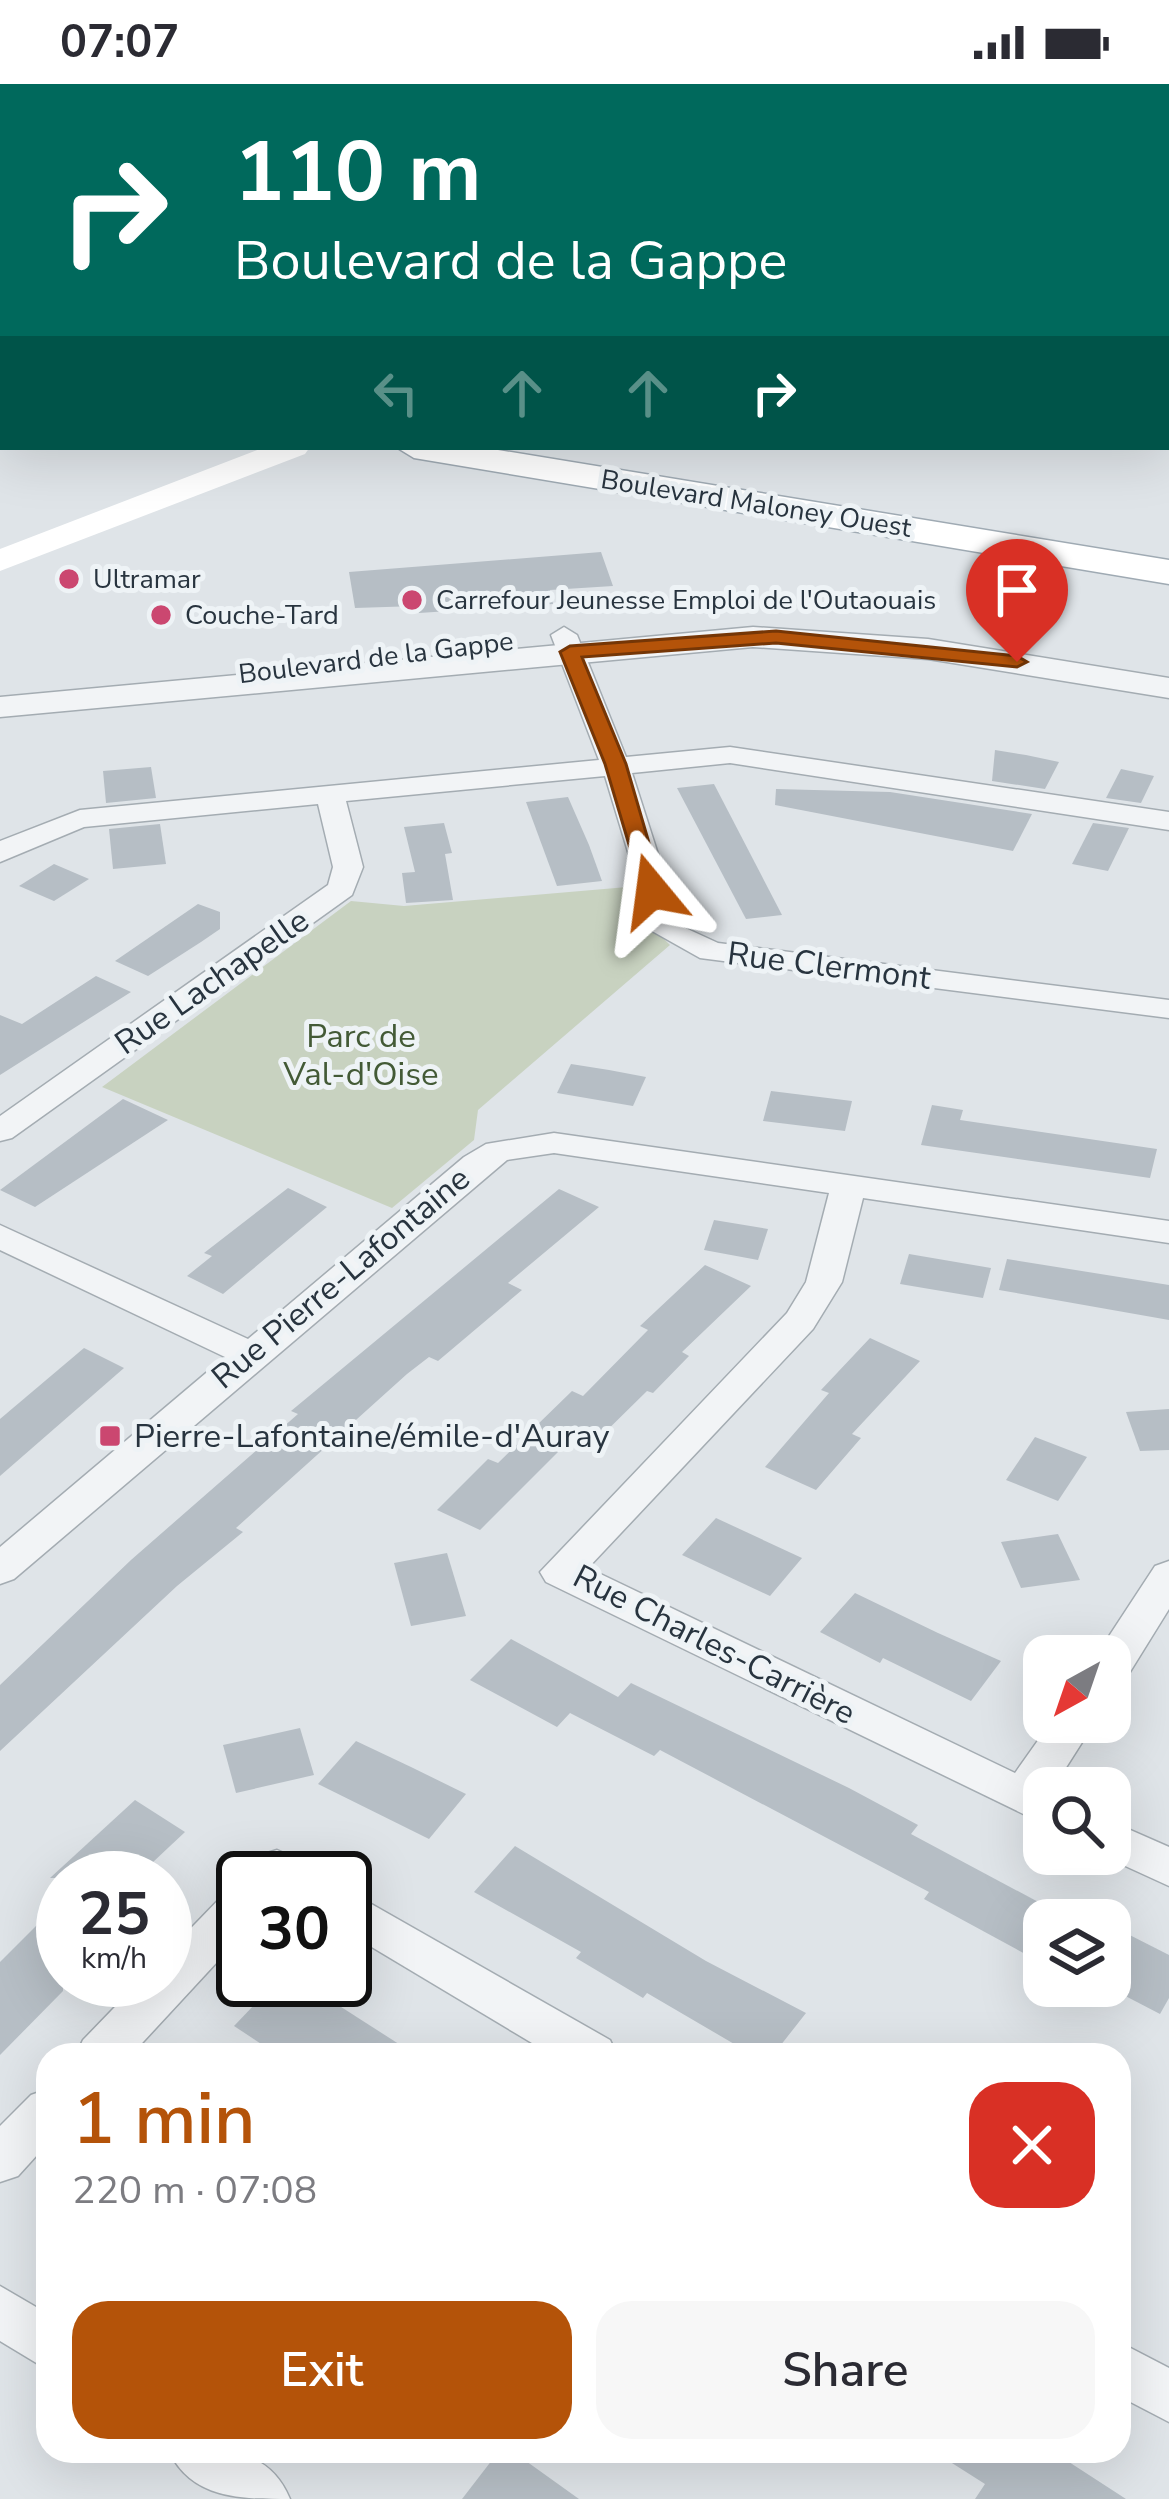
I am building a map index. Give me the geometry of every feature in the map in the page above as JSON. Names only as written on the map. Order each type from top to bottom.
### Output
[{"type":"main road","points":[[0,530],[213,450]]},
{"type":"main road","points":[[0,561],[286,450]]},
{"type":"main road","name":"Boulevard Maloney Ouest","points":[[432,450],[1169,572]]},
{"type":"main road","name":"Boulevard Maloney Ouest","points":[[585,450],[1169,548]]},
{"type":"street","name":"Boulevard de la Gappe","points":[[10,707],[567,644],[776,637],[1017,662],[1169,688]]},
{"type":"street","name":"Rue Clermont","points":[[567,644],[615,764],[667,931],[695,945],[1169,1010]]},
{"type":"street","points":[[0,853],[31,835],[80,819],[615,764],[747,756],[1169,821]]},
{"type":"street","name":"Rue Lachapelle","points":[[0,1131],[341,889],[349,867],[330,795]]},
{"type":"street","name":"Rue Pierre-Lafontaine","points":[[0,1569],[250,1354],[498,1151],[554,1143],[1169,1232]]},
{"type":"street","name":"Rue Charles-Carrière","points":[[848,1188],[824,1282],[800,1321],[560,1572],[1023,1797]]},
{"type":"street","points":[[0,1236],[250,1354]]},
{"type":"street","points":[[1131,1636],[1169,1576]]},
{"type":"street","points":[[1131,1850],[1169,1868]]},
{"type":"street","points":[[372,1924],[572,2043]]},
{"type":"street","points":[[111,2043],[216,1933]]},
{"type":"street","points":[[0,2160],[36,2122]]},
{"type":"street","points":[[0,2310],[36,2336]]},
{"type":"street","points":[[1131,2374],[1169,2397]]},
{"type":"street","points":[[213,2463],[263,2499]]},
{"type":"green space","name":"Parc de Val-d'Oise","points":[[639,886],[656,931],[670,945],[478,1110],[474,1140],[392,1208],[102,1087],[351,901],[404,906]]},
{"type":"building","points":[[601,552],[613,586],[550,590],[553,604],[419,613],[417,606],[355,608],[349,572]]},
{"type":"building","points":[[995,750],[1059,762],[1045,789],[992,781]]},
{"type":"building","points":[[151,767],[156,798],[106,803],[103,771]]},
{"type":"building","points":[[1121,769],[1154,776],[1141,803],[1106,798]]},
{"type":"building","points":[[714,784],[782,915],[746,919],[677,788]]},
{"type":"building","points":[[776,789],[890,792],[1032,814],[1013,851],[775,805]]},
{"type":"building","points":[[568,797],[602,881],[557,886],[526,802]]},
{"type":"building","points":[[444,823],[452,853],[445,854],[453,900],[406,903],[402,873],[415,872],[404,827]]},
{"type":"building","points":[[1093,823],[1129,828],[1108,871],[1072,864]]},
{"type":"building","points":[[160,824],[166,864],[113,869],[109,829]]},
{"type":"building","points":[[54,864],[89,879],[54,901],[19,886]]},
{"type":"building","points":[[198,904],[220,912],[220,929],[148,976],[115,961]]},
{"type":"building","points":[[96,976],[131,992],[0,1075],[0,1015],[22,1024]]},
{"type":"building","points":[[571,1064],[646,1077],[633,1106],[557,1093]]},
{"type":"building","points":[[771,1091],[852,1101],[845,1131],[763,1121]]},
{"type":"building","points":[[123,1099],[168,1120],[35,1207],[0,1190]]},
{"type":"building","points":[[932,1105],[963,1110],[960,1120],[1157,1149],[1150,1178],[921,1145]]},
{"type":"building","points":[[288,1188],[327,1207],[223,1294],[187,1276],[212,1256],[204,1253]]},
{"type":"building","points":[[559,1189],[599,1207],[508,1283],[522,1290],[438,1361],[429,1357],[407,1374],[236,1528],[243,1532],[177,1586],[0,1751],[0,1685],[131,1560],[298,1414],[291,1411]]},
{"type":"building","points":[[714,1220],[768,1229],[758,1260],[704,1250]]},
{"type":"building","points":[[909,1254],[991,1268],[983,1298],[900,1284]]},
{"type":"building","points":[[1007,1259],[1169,1285],[1169,1320],[999,1290]]},
{"type":"building","points":[[705,1265],[751,1286],[682,1352],[689,1356],[653,1393],[647,1391],[587,1450],[569,1441],[480,1530],[437,1510],[488,1459],[498,1463],[572,1391],[583,1396],[648,1330],[640,1326]]},
{"type":"building","points":[[870,1338],[920,1361],[852,1434],[861,1438],[816,1490],[765,1467],[829,1393],[821,1390]]},
{"type":"building","points":[[84,1348],[124,1368],[0,1476],[0,1419]]},
{"type":"building","points":[[1169,1409],[1169,1450],[1140,1451],[1126,1412]]},
{"type":"building","points":[[1035,1437],[1087,1457],[1058,1501],[1006,1480]]},
{"type":"building","points":[[716,1518],[802,1558],[770,1596],[682,1555]]},
{"type":"building","points":[[1058,1534],[1080,1580],[1021,1588],[1001,1542]]},
{"type":"building","points":[[447,1553],[466,1616],[411,1626],[394,1563]]},
{"type":"building","points":[[855,1593],[1001,1661],[971,1701],[883,1658],[880,1663],[820,1632]]},
{"type":"building","points":[[511,1639],[618,1697],[631,1683],[849,1788],[918,1825],[911,1834],[1033,1899],[1023,1899],[1023,1953],[924,1899],[929,1892],[660,1750],[654,1756],[570,1713],[557,1727],[470,1680]]},
{"type":"building","points":[[300,1728],[314,1775],[236,1793],[223,1745]]},
{"type":"building","points":[[356,1741],[466,1794],[429,1839],[318,1784]]},
{"type":"building","points":[[135,1800],[185,1832],[165,1851],[79,1851]]},
{"type":"building","points":[[515,1846],[706,1961],[806,2013],[782,2043],[732,2043],[647,1993],[643,1998],[576,1958],[581,1952],[474,1892]]},
{"type":"building","points":[[36,1926],[36,2007],[47,2007],[0,2055],[0,1962]]},
{"type":"building","points":[[1131,1936],[1169,1955],[1169,1998],[1160,2014],[1131,1999]]},
{"type":"building","points":[[252,2007],[341,2007],[397,2043],[260,2043],[234,2026]]},
{"type":"building","points":[[490,2463],[529,2463],[579,2499],[462,2499]]},
{"type":"building","points":[[952,2463],[1070,2463],[1126,2499],[975,2499],[985,2484]]},
{"type":"place","name":"Ultramar","points":[[69,579]]},
{"type":"place","name":"Carrefour Jeunesse Emploi de l'Outaouais","points":[[412,600]]},
{"type":"place","name":"Couche-Tard","points":[[161,615]]},
{"type":"place","name":"Pierre-Lafontaine/émile-d'Auray","points":[[110,1436]]},
{"type":"route","points":[[652,891],[615,764],[570,652],[776,637],[868,642],[1017,662]]}]
